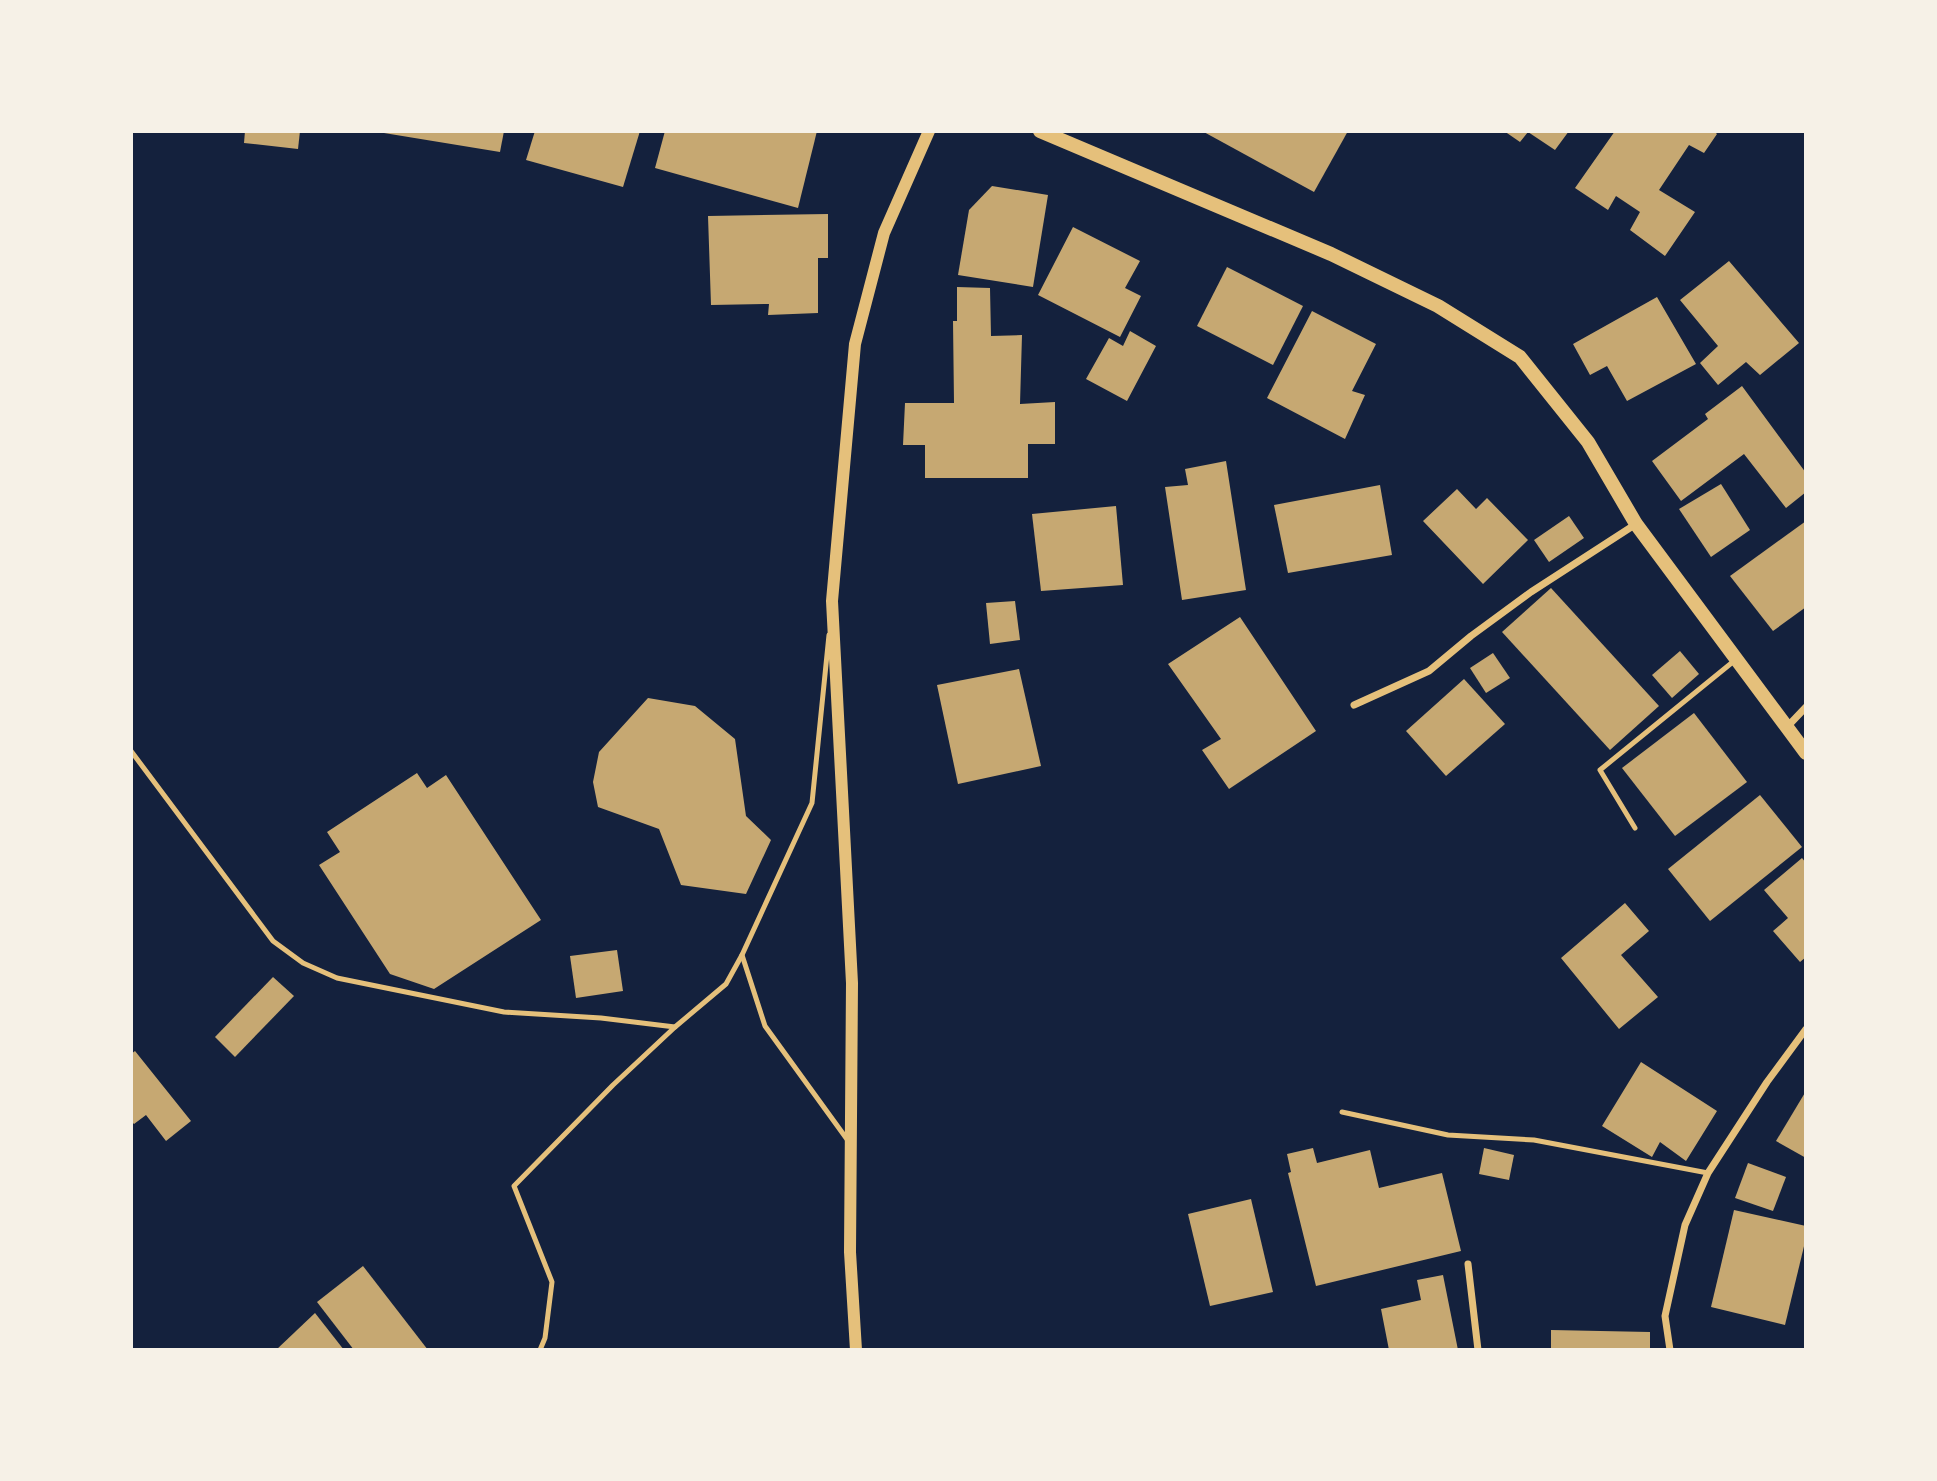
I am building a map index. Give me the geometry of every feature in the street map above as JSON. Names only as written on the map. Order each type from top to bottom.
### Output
[{"type":"main road","points":[[1040,131],[1331,254],[1437,306],[1520,357],[1588,442],[1636,524],[1806,753]]},
{"type":"street","points":[[856,1350],[850,1252],[852,983],[832,601],[855,344],[884,233],[929,131]]},
{"type":"street","points":[[1354,705],[1429,671],[1531,592],[1636,524]]},
{"type":"street","points":[[1787,727],[1806,707]]},
{"type":"street","points":[[1670,1350],[1665,1316],[1685,1225],[1708,1173],[1767,1082],[1806,1029]]},
{"type":"street","points":[[1468,1264],[1478,1350]]},
{"type":"lane","points":[[540,1350],[545,1338],[552,1282],[514,1186],[613,1085],[726,984],[742,955],[812,803],[832,601]]},
{"type":"lane","points":[[1635,828],[1600,770],[1737,659]]},
{"type":"lane","points":[[131,751],[273,941],[303,963],[337,978],[504,1012],[601,1018],[675,1027]]},
{"type":"lane","points":[[742,955],[765,1026],[851,1144]]},
{"type":"lane","points":[[1342,1112],[1448,1135],[1534,1140],[1708,1173]]},
{"type":"building","points":[[245,131],[300,131],[298,149],[244,143]]},
{"type":"building","points":[[384,131],[504,131],[500,152]]},
{"type":"building","points":[[535,131],[640,131],[623,187],[526,160]]},
{"type":"building","points":[[665,131],[817,131],[798,208],[655,168]]},
{"type":"building","points":[[1202,131],[1348,131],[1314,192]]},
{"type":"building","points":[[1504,131],[1569,131],[1555,150],[1528,132],[1520,142]]},
{"type":"building","points":[[1615,131],[1714,131],[1717,134],[1704,153],[1689,145],[1659,190],[1695,212],[1665,256],[1630,230],[1640,212],[1616,196],[1608,210],[1575,188]]},
{"type":"building","points":[[992,186],[1048,195],[1033,287],[958,275],[969,210]]},
{"type":"building","points":[[828,214],[828,258],[818,258],[818,313],[768,315],[769,304],[711,305],[708,216]]},
{"type":"building","points":[[1073,227],[1140,261],[1125,288],[1141,296],[1120,337],[1038,295]]},
{"type":"building","points":[[1729,261],[1799,343],[1760,375],[1746,362],[1718,385],[1700,363],[1718,346],[1680,300]]},
{"type":"building","points":[[1227,267],[1303,306],[1273,365],[1197,326]]},
{"type":"building","points":[[957,287],[990,288],[991,336],[1022,335],[1020,404],[1055,402],[1055,444],[1028,444],[1028,478],[925,478],[925,445],[903,445],[905,403],[954,403],[953,321],[957,321]]},
{"type":"building","points":[[1657,297],[1696,364],[1627,401],[1607,366],[1590,375],[1573,344]]},
{"type":"building","points":[[1312,311],[1376,344],[1352,391],[1365,395],[1345,439],[1267,398]]},
{"type":"building","points":[[1130,331],[1156,346],[1127,401],[1086,379],[1109,338],[1123,346]]},
{"type":"building","points":[[1742,386],[1806,473],[1806,492],[1786,508],[1744,454],[1681,501],[1652,461],[1708,419],[1705,414]]},
{"type":"building","points":[[1226,461],[1246,590],[1182,600],[1165,487],[1188,485],[1185,469]]},
{"type":"building","points":[[1721,484],[1750,530],[1711,557],[1679,509]]},
{"type":"building","points":[[1380,485],[1392,555],[1288,573],[1274,505]]},
{"type":"building","points":[[1457,489],[1476,509],[1487,498],[1528,540],[1483,584],[1423,521]]},
{"type":"building","points":[[1116,506],[1123,585],[1041,591],[1032,514]]},
{"type":"building","points":[[1569,516],[1584,538],[1549,562],[1534,540]]},
{"type":"building","points":[[1806,521],[1806,607],[1773,631],[1730,576]]},
{"type":"building","points":[[1551,588],[1659,706],[1610,750],[1502,632]]},
{"type":"building","points":[[1015,601],[1020,640],[990,644],[986,603]]},
{"type":"building","points":[[1240,617],[1316,731],[1229,789],[1202,750],[1221,739],[1168,664]]},
{"type":"building","points":[[1680,651],[1699,674],[1672,698],[1652,675]]},
{"type":"building","points":[[1493,653],[1510,678],[1486,693],[1470,668]]},
{"type":"building","points":[[1019,669],[1041,766],[958,784],[937,685]]},
{"type":"building","points":[[1464,679],[1505,724],[1446,776],[1406,731]]},
{"type":"building","points":[[648,698],[695,706],[735,739],[746,816],[771,840],[746,894],[681,885],[659,829],[598,807],[593,782],[599,752]]},
{"type":"building","points":[[1694,713],[1747,782],[1675,836],[1622,768]]},
{"type":"building","points":[[417,773],[427,788],[446,775],[541,920],[434,989],[390,974],[319,865],[340,852],[327,832]]},
{"type":"building","points":[[1760,795],[1802,847],[1710,921],[1668,869]]},
{"type":"building","points":[[1802,858],[1806,863],[1806,957],[1800,962],[1773,931],[1788,918],[1764,890]]},
{"type":"building","points":[[1625,903],[1649,931],[1621,955],[1658,997],[1619,1029],[1561,958]]},
{"type":"building","points":[[617,950],[623,991],[576,998],[570,956]]},
{"type":"building","points":[[273,977],[294,996],[235,1057],[215,1037]]},
{"type":"building","points":[[135,1051],[191,1121],[166,1141],[146,1115],[134,1124],[131,1121],[131,1054]]},
{"type":"building","points":[[1641,1062],[1717,1111],[1686,1161],[1660,1142],[1652,1157],[1602,1126]]},
{"type":"building","points":[[1806,1091],[1806,1158],[1776,1141]]},
{"type":"building","points":[[1313,1148],[1317,1163],[1370,1150],[1379,1188],[1442,1173],[1461,1251],[1316,1286],[1288,1173],[1291,1172],[1287,1154]]},
{"type":"building","points":[[1484,1148],[1514,1155],[1509,1180],[1479,1174]]},
{"type":"building","points":[[1748,1163],[1786,1177],[1773,1211],[1735,1198]]},
{"type":"building","points":[[1251,1199],[1273,1292],[1210,1306],[1188,1214]]},
{"type":"building","points":[[1734,1210],[1806,1226],[1806,1238],[1785,1325],[1711,1307]]},
{"type":"building","points":[[363,1266],[428,1350],[354,1350],[317,1302]]},
{"type":"building","points":[[1443,1275],[1458,1350],[1389,1350],[1381,1309],[1421,1300],[1417,1280]]},
{"type":"building","points":[[315,1313],[344,1350],[276,1350]]},
{"type":"building","points":[[1551,1330],[1650,1332],[1650,1350],[1551,1350]]}]
